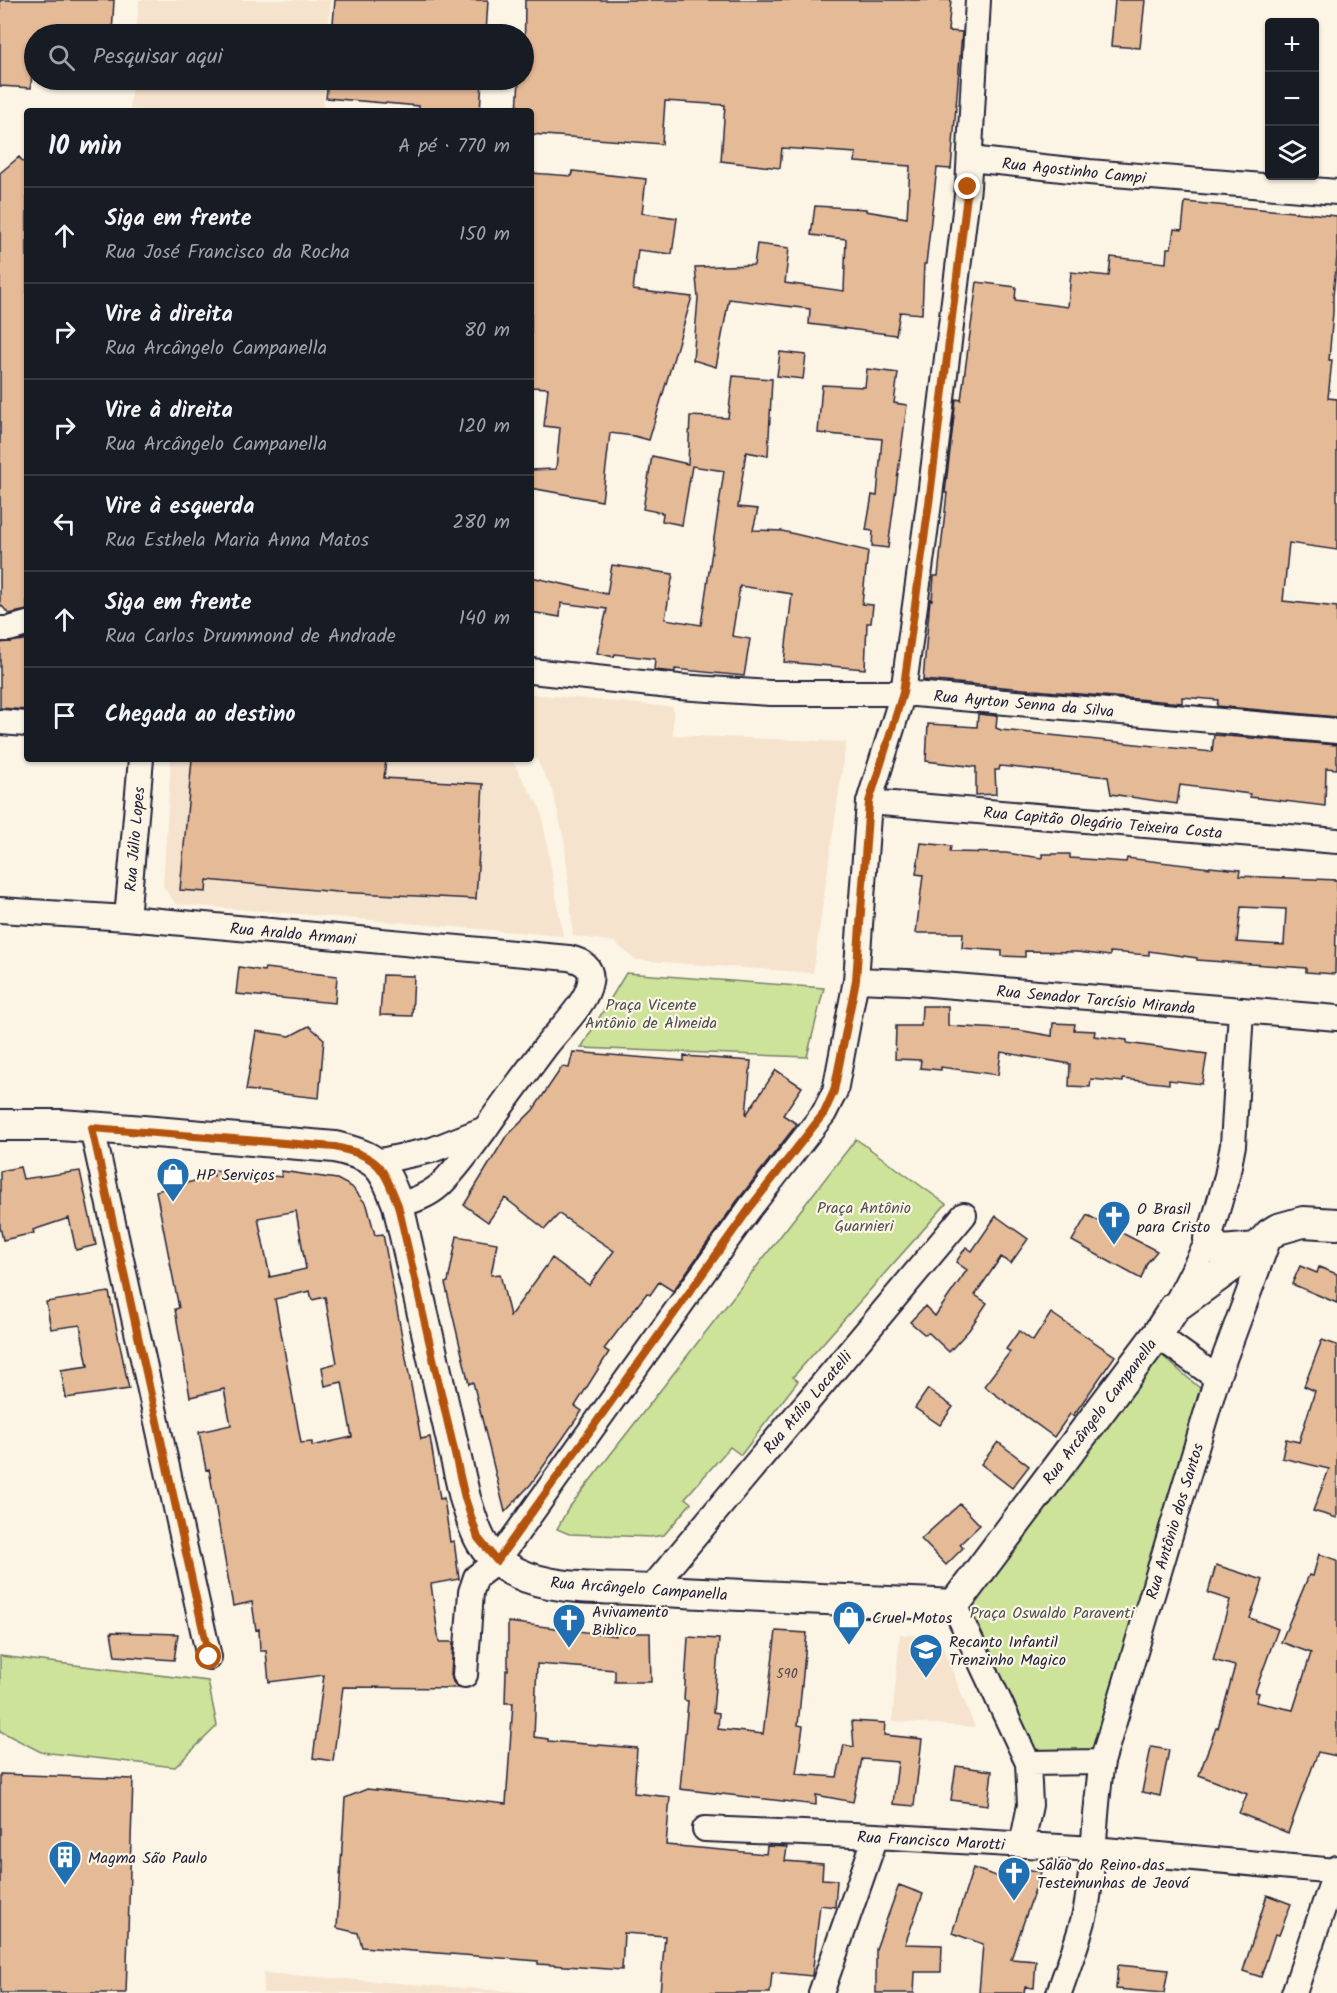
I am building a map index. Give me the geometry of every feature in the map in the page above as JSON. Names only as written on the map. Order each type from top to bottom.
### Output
[{"type":"street","points":[[465,1675],[471,1592],[476,1577],[497,1561],[742,1219],[824,1113],[834,1091],[856,980],[869,802],[903,693],[930,496],[970,159],[978,0]]},
{"type":"street","name":"Rua Agostinho Campi","points":[[970,159],[1089,172],[1337,192]]},
{"type":"street","points":[[0,628],[9,629],[24,625]]},
{"type":"street","name":"Rua Ayrton Senna da Silva","points":[[534,671],[679,687],[770,693],[903,693],[1337,731]]},
{"type":"street","points":[[0,722],[24,724]]},
{"type":"street","name":"Rua Júlio Lopes","points":[[127,918],[141,762]]},
{"type":"street","name":"Rua Capitão Olegário Teixeira Costa","points":[[869,802],[1337,841]]},
{"type":"street","name":"Rua Araldo Armani","points":[[0,910],[127,918],[570,958],[585,964],[591,980],[588,991],[485,1128]]},
{"type":"street","name":"Rua Senador Tarcísio Miranda","points":[[856,980],[907,982],[1337,1018]]},
{"type":"street","points":[[1175,1307],[1209,1239],[1227,1176],[1233,1145],[1241,1011]]},
{"type":"street","points":[[0,1125],[92,1128],[335,1147],[363,1154],[376,1162],[432,1150],[485,1128]]},
{"type":"street","points":[[92,1128],[209,1657]]},
{"type":"street","points":[[398,1205],[427,1195],[438,1188],[454,1171],[485,1128]]},
{"type":"street","name":"Rua Arcângelo Campanella","points":[[376,1162],[388,1180],[398,1205],[465,1498],[478,1538],[497,1561],[518,1574],[551,1584],[954,1605],[1157,1335],[1175,1307],[1264,1241],[1292,1224],[1337,1224]]},
{"type":"street","name":"Rua Atílio Locatelli","points":[[650,1590],[964,1215]]},
{"type":"street","points":[[1209,1239],[1216,1248],[1222,1251],[1264,1241]]},
{"type":"street","name":"Rua Antônio dos Santos","points":[[1059,1993],[1086,1910],[1102,1762],[1217,1378],[1264,1241]]},
{"type":"street","points":[[1157,1335],[1217,1378]]},
{"type":"street","points":[[954,1605],[1028,1763],[1030,1805],[1022,1845]]},
{"type":"street","points":[[1028,1763],[1102,1762]]},
{"type":"street","name":"Rua Francisco Marotti","points":[[705,1829],[1022,1845],[1337,1869]]},
{"type":"street","points":[[820,1993],[876,1836]]},
{"type":"street","points":[[1294,1993],[1337,1869]]},
{"type":"shaded area","points":[[139,0],[331,0],[329,24],[137,24]]},
{"type":"shaded area","points":[[131,90],[324,90],[323,108],[130,108]]},
{"type":"shaded area","points":[[534,694],[673,707],[673,735],[846,742],[813,973],[635,960],[614,942],[573,936],[565,845],[553,791],[534,755]]},
{"type":"shaded area","points":[[171,762],[513,762],[541,810],[563,936],[176,904],[163,886]]},
{"type":"shaded area","name":"Recanto Infantil Trenzinho Magico","points":[[900,1634],[939,1638],[975,1727],[892,1721]]},
{"type":"shaded area","points":[[264,1973],[530,1993],[263,1993]]},
{"type":"green space","name":"Praça Vicente Antônio de Almeida","points":[[626,973],[824,988],[807,1057],[581,1048]]},
{"type":"green space","name":"Praça Antônio Guarnieri","points":[[856,1139],[946,1204],[793,1377],[798,1381],[741,1455],[730,1447],[685,1498],[691,1503],[664,1535],[651,1537],[569,1534],[557,1529],[568,1509]]},
{"type":"green space","name":"Praça Oswaldo Paraventi","points":[[1158,1352],[1202,1390],[1091,1762],[1034,1753],[954,1605]]},
{"type":"green space","points":[[0,1656],[208,1681],[217,1726],[175,1767],[41,1752],[0,1731]]},
{"type":"building","points":[[0,0],[114,0],[113,24],[24,24],[24,88],[0,86]]},
{"type":"building","points":[[335,0],[488,0],[487,24],[333,24]]},
{"type":"building","points":[[525,0],[951,0],[948,31],[962,32],[951,169],[937,168],[926,264],[924,264],[922,314],[900,312],[896,335],[809,324],[810,309],[729,299],[716,367],[693,360],[698,298],[695,267],[754,265],[757,244],[789,248],[785,283],[844,291],[846,239],[811,235],[815,206],[866,209],[866,211],[907,218],[910,166],[855,162],[856,153],[782,148],[780,168],[721,161],[725,105],[665,101],[662,144],[534,134],[534,108],[517,108],[518,90],[534,90],[534,24],[525,24]]},
{"type":"building","points":[[1115,0],[1145,0],[1140,48],[1111,46]]},
{"type":"building","points":[[327,90],[481,90],[480,108],[419,108],[419,106],[326,98]]},
{"type":"building","points":[[19,157],[24,163],[24,611],[9,614],[0,604],[0,173]]},
{"type":"building","points":[[573,171],[646,179],[642,213],[677,218],[672,254],[638,250],[633,290],[692,297],[649,440],[610,433],[602,501],[534,489],[534,470],[556,469],[560,428],[544,426],[548,388],[534,387],[534,173],[572,176]]},
{"type":"building","points":[[1185,202],[1337,216],[1337,257],[1329,360],[1332,360],[1328,398],[1337,399],[1337,550],[1289,543],[1283,601],[1337,607],[1337,717],[1217,706],[1218,700],[1182,697],[1182,703],[923,680],[930,599],[932,600],[934,576],[938,576],[956,399],[961,400],[977,282],[1016,287],[1015,300],[1068,307],[1071,272],[1109,276],[1111,257],[1166,263],[1167,248],[1171,248],[1174,229],[1182,230]]},
{"type":"building","points":[[780,352],[806,355],[803,379],[777,376]]},
{"type":"building","points":[[867,369],[898,373],[894,403],[907,405],[888,548],[872,546],[873,531],[866,530],[872,495],[877,496],[882,439],[818,433],[822,385],[865,387]]},
{"type":"building","points":[[733,376],[772,379],[768,456],[746,452],[738,507],[758,509],[753,530],[782,531],[868,551],[862,604],[873,605],[871,623],[867,623],[865,669],[784,662],[792,594],[740,586],[732,636],[750,639],[744,676],[675,669],[675,672],[654,670],[655,659],[615,654],[614,657],[597,653],[607,609],[561,603],[560,617],[534,613],[534,578],[607,594],[612,565],[673,574],[665,619],[701,625],[724,471],[692,466],[682,525],[662,521],[663,513],[643,509],[652,456],[688,464],[690,416],[728,418]]},
{"type":"building","points":[[24,640],[24,710],[0,708],[0,643]]},
{"type":"building","points":[[978,714],[997,716],[996,728],[1001,730],[1212,752],[1214,735],[1337,745],[1337,769],[1326,768],[1325,806],[1250,797],[1250,794],[1180,785],[1177,804],[1111,794],[1108,777],[1000,766],[999,770],[995,770],[996,794],[976,795],[976,767],[926,761],[928,724],[977,727]]},
{"type":"building","points":[[192,762],[386,762],[384,778],[483,784],[476,899],[337,892],[207,880],[206,892],[180,890]]},
{"type":"building","points":[[921,843],[951,846],[950,852],[1006,853],[1042,858],[1042,854],[1070,854],[1070,858],[1126,862],[1127,858],[1240,870],[1239,876],[1337,880],[1335,974],[1306,972],[1306,968],[1197,960],[1197,958],[1149,951],[1149,955],[1110,952],[1110,956],[1077,952],[1025,951],[1025,957],[1002,956],[1002,951],[962,948],[963,933],[916,933],[923,875],[916,874]],"holes":[[[1241,907],[1286,909],[1284,945],[1237,942]]]},
{"type":"building","points":[[239,967],[337,976],[335,1003],[236,994]]},
{"type":"building","points":[[383,975],[414,976],[412,1016],[380,1015]]},
{"type":"building","points":[[922,1006],[948,1006],[948,1026],[1018,1030],[1052,1036],[1053,1023],[1075,1024],[1074,1030],[1095,1031],[1094,1036],[1207,1054],[1202,1084],[1169,1080],[1169,1084],[1123,1079],[1123,1082],[1091,1079],[1090,1087],[1069,1086],[1070,1064],[1001,1052],[998,1075],[941,1067],[941,1070],[920,1068],[921,1060],[895,1059],[896,1026],[921,1026]]},
{"type":"building","points":[[309,1026],[324,1039],[319,1098],[246,1090],[256,1031],[290,1036]]},
{"type":"building","points":[[573,1052],[684,1061],[684,1056],[751,1061],[746,1115],[776,1070],[802,1087],[783,1115],[797,1124],[737,1201],[673,1291],[659,1282],[650,1295],[647,1293],[604,1349],[609,1352],[575,1406],[582,1411],[531,1484],[505,1512],[473,1382],[469,1384],[445,1283],[448,1282],[457,1236],[497,1243],[491,1275],[500,1274],[510,1316],[552,1258],[589,1285],[614,1251],[559,1214],[545,1229],[505,1198],[488,1222],[464,1205],[505,1138],[533,1110],[562,1067],[569,1068]]},
{"type":"building","points":[[20,1167],[23,1179],[80,1171],[96,1245],[76,1250],[69,1218],[33,1230],[34,1233],[3,1240],[0,1227],[0,1171]]},
{"type":"building","points":[[213,1170],[282,1177],[281,1171],[337,1179],[352,1187],[367,1205],[375,1235],[383,1234],[421,1439],[430,1437],[440,1499],[444,1498],[450,1542],[454,1541],[459,1579],[431,1584],[439,1642],[453,1642],[451,1675],[458,1688],[343,1687],[333,1761],[313,1758],[324,1675],[269,1682],[266,1651],[260,1651],[259,1629],[256,1630],[252,1602],[233,1606],[209,1469],[206,1470],[199,1432],[231,1425],[224,1389],[190,1397],[175,1309],[179,1308],[156,1191],[214,1176]],"holes":[[[296,1211],[306,1269],[270,1277],[258,1218]],[[310,1291],[312,1300],[325,1297],[337,1363],[322,1367],[325,1386],[342,1382],[352,1437],[312,1446],[312,1442],[301,1443],[275,1299]]]},
{"type":"building","name":"O Brasil para Cristo","points":[[1087,1215],[1157,1251],[1147,1263],[1141,1279],[1072,1241]]},
{"type":"building","points":[[996,1216],[1028,1239],[1011,1263],[1001,1257],[975,1295],[987,1303],[969,1330],[949,1352],[929,1333],[924,1334],[910,1322],[925,1306],[935,1316],[967,1270],[956,1262],[966,1247],[972,1251]]},
{"type":"building","points":[[1300,1266],[1317,1273],[1319,1267],[1337,1274],[1337,1303],[1292,1284]]},
{"type":"building","points":[[109,1292],[129,1389],[66,1398],[61,1370],[88,1366],[80,1325],[51,1329],[46,1302]]},
{"type":"building","points":[[1051,1313],[1115,1356],[1073,1416],[1070,1414],[1054,1437],[984,1386],[1010,1352],[1006,1349],[1019,1331],[1033,1341]]},
{"type":"building","points":[[1322,1340],[1337,1345],[1337,1518],[1313,1511],[1329,1469],[1282,1458],[1286,1439],[1299,1442],[1315,1391],[1304,1386]]},
{"type":"building","points":[[928,1389],[953,1407],[940,1425],[915,1408]]},
{"type":"building","points":[[998,1442],[1029,1466],[1012,1488],[981,1464]]},
{"type":"building","points":[[960,1504],[980,1525],[960,1544],[963,1548],[946,1565],[921,1539]]},
{"type":"building","points":[[1319,1554],[1337,1560],[1337,1756],[1318,1752],[1288,1833],[1239,1813],[1247,1794],[1199,1775],[1216,1728],[1218,1728],[1235,1666],[1213,1660],[1230,1600],[1208,1593],[1216,1565],[1263,1580],[1250,1618],[1278,1629],[1255,1692],[1259,1693],[1256,1702],[1293,1710],[1311,1653],[1281,1642],[1309,1575],[1313,1576]]},
{"type":"building","points":[[508,1622],[616,1636],[616,1633],[650,1633],[651,1682],[615,1682],[615,1670],[537,1664],[534,1737],[548,1739],[548,1741],[637,1748],[634,1793],[670,1797],[666,1845],[766,1854],[767,1846],[787,1847],[785,1861],[823,1864],[822,1879],[837,1880],[835,1907],[820,1905],[812,1976],[772,1972],[770,1993],[660,1993],[665,1936],[624,1933],[622,1970],[362,1947],[358,1933],[337,1928],[345,1798],[367,1789],[506,1804],[513,1703],[505,1703]]},
{"type":"building","points":[[776,1631],[807,1633],[798,1725],[803,1726],[796,1774],[837,1777],[844,1745],[854,1747],[852,1721],[885,1723],[884,1735],[922,1739],[914,1806],[893,1804],[898,1762],[862,1759],[853,1802],[816,1795],[816,1805],[680,1789],[688,1701],[684,1700],[688,1637],[719,1639],[713,1712],[719,1713],[718,1729],[763,1734]]},
{"type":"building","points":[[111,1632],[178,1634],[174,1660],[115,1656]]},
{"type":"building","points":[[1151,1747],[1169,1750],[1160,1796],[1142,1792]]},
{"type":"building","points":[[956,1766],[992,1771],[988,1805],[951,1800]]},
{"type":"building","name":"Magma São Paulo","points":[[0,1774],[133,1779],[126,1993],[0,1993]]},
{"type":"building","points":[[1008,1865],[1041,1872],[1011,1959],[1036,1961],[1034,1988],[1025,1987],[1024,1993],[979,1993],[983,1944],[952,1933],[973,1868],[1004,1879]]},
{"type":"building","points":[[899,1885],[923,1894],[905,1944],[942,1945],[941,1972],[915,1972],[914,1993],[876,1993],[876,1949]]},
{"type":"building","points":[[1267,1895],[1291,1904],[1279,1935],[1275,1934],[1261,1977],[1243,1971]]},
{"type":"building","points":[[1118,1965],[1168,1970],[1164,1993],[1116,1989]]},
{"type":"place","name":"HP Serviços","points":[[173,1203]]},
{"type":"place","name":"O Brasil para Cristo","points":[[1114,1246]]},
{"type":"place","name":"Cruel Motos","points":[[849,1646]]},
{"type":"place","name":"Avivamento Biblico","points":[[569,1649]]},
{"type":"place","name":"Recanto Infantil Trenzinho Magico","points":[[926,1679]]},
{"type":"place","name":"Magma São Paulo","points":[[65,1886]]},
{"type":"place","name":"Salão do Reino das Testemunhas de Jeová","points":[[1014,1902]]},
{"type":"route","points":[[209,1657],[92,1128],[335,1147],[363,1154],[376,1162],[384,1171],[398,1205],[465,1498],[478,1538],[497,1561],[749,1209],[824,1113],[834,1091],[843,1055],[856,980],[869,802],[903,693],[968,187]]}]
